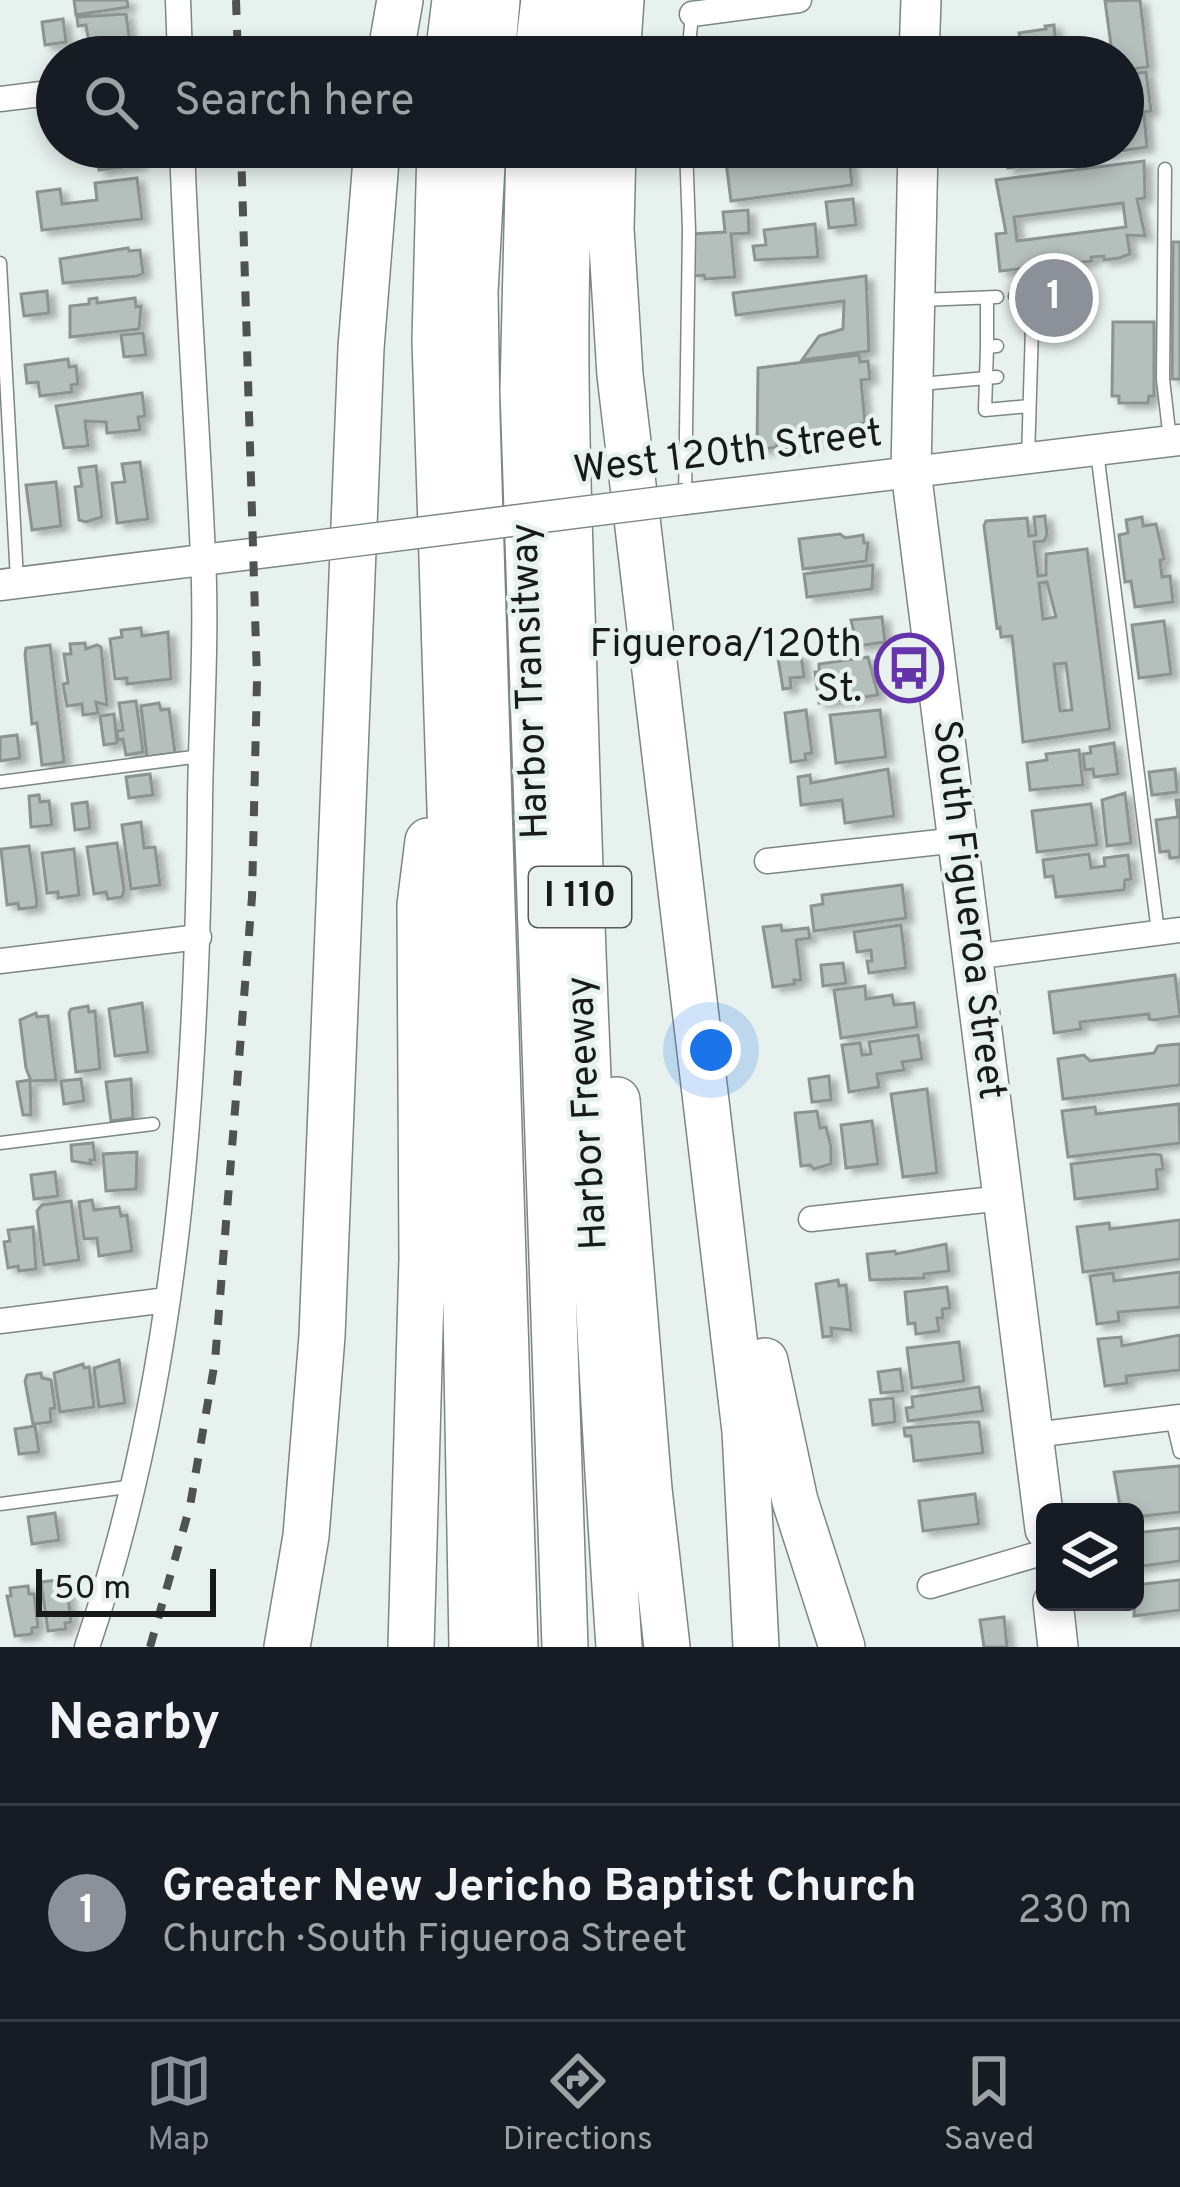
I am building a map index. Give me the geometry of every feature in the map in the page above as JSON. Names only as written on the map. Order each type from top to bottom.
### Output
[{"type":"highway","points":[[394,36],[400,0]]},
{"type":"highway","points":[[451,36],[455,0]]},
{"type":"highway","points":[[494,36],[497,0]]},
{"type":"highway","points":[[540,36],[544,0]]},
{"type":"highway","points":[[583,36],[588,0]]},
{"type":"highway","points":[[618,36],[621,0]]},
{"type":"highway","points":[[287,1647],[306,1536],[322,1336],[361,348],[375,168]]},
{"type":"highway","points":[[439,168],[435,340],[472,1647]]},
{"type":"highway","name":"Harbor Transitway","points":[[482,168],[475,292],[477,418],[515,1647]]},
{"type":"highway","name":"Harbor Transitway","points":[[528,168],[523,390],[565,1647]]},
{"type":"highway","name":"Harbor Freeway","points":[[571,168],[566,306],[584,1021],[619,1647]]},
{"type":"highway","points":[[612,168],[618,356],[745,1431],[757,1647]]},
{"type":"highway","points":[[571,580],[649,1490],[667,1647]]},
{"type":"highway","points":[[410,1633],[422,1259],[420,905],[446,715]]},
{"type":"highway","points":[[670,793],[773,1409],[803,1531],[842,1647]]},
{"type":"main road","points":[[920,36],[921,0]]},
{"type":"main road","name":"South Figueroa Street","points":[[918,168],[911,471],[1042,1503]]},
{"type":"main road","points":[[1054,1611],[1058,1647]]},
{"type":"street","points":[[178,0],[179,36]]},
{"type":"street","points":[[692,14],[799,0]]},
{"type":"street","points":[[0,99],[36,95]]},
{"type":"street","points":[[87,1647],[148,1426],[182,1173],[199,937],[203,560],[183,168]]},
{"type":"street","name":"West 120th Street","points":[[9,585],[1175,441]]},
{"type":"street","points":[[767,861],[958,840]]},
{"type":"street","points":[[973,957],[1169,932]]},
{"type":"street","points":[[0,961],[199,937]]},
{"type":"street","points":[[811,1220],[1003,1198]]},
{"type":"street","points":[[0,1321],[167,1300]]},
{"type":"street","points":[[1034,1436],[1176,1418]]},
{"type":"street","points":[[930,1586],[1036,1555]]},
{"type":"lane","points":[[690,36],[692,14]]},
{"type":"lane","points":[[685,499],[687,168]]},
{"type":"lane","points":[[1165,170],[1163,379],[1175,441]]},
{"type":"lane","points":[[0,263],[9,585]]},
{"type":"lane","points":[[1015,296],[1033,295],[1024,374],[1028,459]]},
{"type":"lane","points":[[916,301],[992,298],[986,410],[1029,406]]},
{"type":"lane","points":[[1015,323],[1032,321]]},
{"type":"lane","points":[[1015,345],[1031,343]]},
{"type":"lane","points":[[914,384],[991,377]]},
{"type":"lane","points":[[1096,451],[1169,932]]},
{"type":"lane","points":[[0,782],[201,756]]},
{"type":"lane","points":[[0,1143],[152,1124]]},
{"type":"lane","points":[[1176,1418],[1180,1452]]},
{"type":"lane","points":[[0,1504],[134,1486]]},
{"type":"building","points":[[74,0],[127,0],[128,7],[76,15]]},
{"type":"building","points":[[1140,0],[1148,67],[1144,67],[1144,36],[1110,36],[1105,1]]},
{"type":"building","points":[[126,14],[129,36],[88,36],[86,25],[78,26],[77,17]]},
{"type":"building","points":[[63,19],[65,36],[44,36],[42,22]]},
{"type":"building","points":[[1054,25],[1055,36],[1020,36],[1019,33]]},
{"type":"building","points":[[1144,72],[1151,111],[1144,112]]},
{"type":"building","points":[[1144,161],[1145,198],[1137,199],[1145,236],[1127,235],[1130,254],[1000,271],[996,234],[1006,233],[996,180],[1089,168],[1144,168]],"holes":[[[1123,203],[1126,227],[1017,241],[1014,217]]]},
{"type":"building","points":[[727,168],[850,168],[852,185],[731,201]]},
{"type":"building","points":[[137,178],[142,219],[42,230],[37,192],[60,189],[62,204],[97,200],[95,183]]},
{"type":"building","points":[[853,199],[856,225],[829,228],[826,202]]},
{"type":"building","points":[[748,210],[749,233],[731,234],[735,277],[693,276],[692,234],[725,232],[723,212]]},
{"type":"building","points":[[815,224],[818,257],[755,260],[753,246],[766,245],[764,230]]},
{"type":"building","points":[[1173,242],[1180,242],[1180,379],[1172,379]]},
{"type":"building","points":[[140,250],[143,273],[63,283],[60,259]]},
{"type":"building","points":[[866,276],[869,351],[802,360],[819,336],[843,329],[844,301],[736,315],[733,293]]},
{"type":"building","points":[[47,291],[49,313],[24,316],[21,294]]},
{"type":"building","points":[[97,298],[97,303],[135,298],[136,307],[141,306],[139,329],[70,337],[70,306]]},
{"type":"building","points":[[1113,322],[1154,322],[1154,396],[1149,396],[1148,403],[1119,403],[1119,396],[1112,396]]},
{"type":"building","points":[[143,333],[146,355],[124,357],[121,335]]},
{"type":"building","points":[[859,355],[860,362],[868,361],[870,379],[861,380],[865,423],[854,424],[856,437],[842,439],[841,433],[814,437],[815,444],[785,449],[784,440],[776,441],[777,447],[757,450],[758,368]]},
{"type":"building","points":[[68,359],[69,367],[76,366],[78,384],[71,385],[72,392],[40,396],[38,382],[27,383],[25,365]]},
{"type":"building","points":[[142,393],[145,416],[138,417],[140,430],[107,433],[106,422],[85,421],[88,446],[64,448],[56,406]]},
{"type":"building","points":[[140,462],[148,519],[117,523],[112,483],[125,482],[122,464]]},
{"type":"building","points":[[96,466],[102,517],[86,522],[79,520],[75,487],[82,486],[79,468]]},
{"type":"building","points":[[56,482],[61,526],[32,530],[26,485]]},
{"type":"building","points":[[1045,516],[1047,535],[1044,541],[1034,542],[1038,576],[1046,575],[1046,554],[1087,549],[1110,729],[1023,742],[1012,636],[1001,637],[997,628],[984,526],[986,521],[1027,518],[1029,536],[1036,535],[1034,517]],"holes":[[[1047,582],[1056,617],[1043,619],[1039,583]],[[1066,663],[1072,710],[1060,711],[1054,664]]]},
{"type":"building","points":[[1142,517],[1143,526],[1156,524],[1164,559],[1160,560],[1162,577],[1170,576],[1173,602],[1135,607],[1131,581],[1125,582],[1119,535],[1128,533],[1126,520]]},
{"type":"building","points":[[840,534],[845,538],[863,535],[868,543],[866,561],[803,569],[799,539]]},
{"type":"building","points":[[873,565],[872,589],[807,597],[804,574]]},
{"type":"building","points":[[882,617],[885,642],[857,646],[851,620]]},
{"type":"building","points":[[1164,621],[1171,674],[1139,678],[1132,625]]},
{"type":"building","points":[[141,628],[142,636],[168,632],[171,679],[127,684],[127,678],[115,679],[110,639],[122,637],[121,630]]},
{"type":"building","points":[[85,643],[86,649],[101,647],[107,705],[96,702],[98,713],[83,715],[82,704],[67,706],[63,684],[68,683],[64,654],[71,654],[70,644]]},
{"type":"building","points":[[50,645],[64,762],[42,765],[37,723],[32,724],[25,654],[26,648]]},
{"type":"building","points":[[801,655],[804,677],[790,678],[791,688],[783,689],[778,658]]},
{"type":"building","points":[[868,657],[878,695],[819,703],[815,672],[819,664]]},
{"type":"building","points":[[136,701],[143,752],[126,755],[123,739],[118,740],[117,731],[123,730],[119,703]]},
{"type":"building","points":[[159,703],[161,710],[169,709],[175,753],[147,757],[141,706]]},
{"type":"building","points":[[806,710],[812,753],[805,754],[806,760],[791,762],[785,713]]},
{"type":"building","points":[[880,710],[886,757],[836,763],[830,715]]},
{"type":"building","points":[[114,714],[117,743],[104,745],[100,716]]},
{"type":"building","points":[[17,735],[20,758],[0,761],[0,737]]},
{"type":"building","points":[[1114,743],[1118,774],[1094,777],[1093,769],[1085,770],[1083,754],[1091,753],[1090,747]]},
{"type":"building","points":[[1079,750],[1083,785],[1030,790],[1027,763],[1047,760],[1046,754]]},
{"type":"building","points":[[888,769],[894,816],[845,823],[842,800],[801,805],[798,777],[810,775],[811,783]]},
{"type":"building","points":[[1175,769],[1177,792],[1152,795],[1149,772]]},
{"type":"building","points":[[150,774],[153,795],[129,798],[126,777]]},
{"type":"building","points":[[1125,793],[1131,843],[1107,846],[1102,800]]},
{"type":"building","points":[[39,795],[40,802],[49,801],[52,825],[31,827],[29,796]]},
{"type":"building","points":[[1176,800],[1180,800],[1180,857],[1170,858],[1169,851],[1160,852],[1156,820],[1178,817]]},
{"type":"building","points":[[87,802],[90,828],[75,830],[72,804]]},
{"type":"building","points":[[1091,804],[1097,845],[1037,852],[1032,811]]},
{"type":"building","points":[[141,822],[144,848],[155,847],[160,885],[131,889],[122,825]]},
{"type":"building","points":[[117,843],[124,890],[122,897],[108,899],[106,892],[94,894],[87,847]]},
{"type":"building","points":[[29,846],[37,902],[36,907],[19,909],[18,903],[7,905],[1,849]]},
{"type":"building","points":[[74,849],[79,895],[58,898],[58,892],[47,893],[42,853]]},
{"type":"building","points":[[1089,854],[1091,868],[1105,866],[1104,858],[1128,855],[1131,879],[1125,880],[1124,890],[1056,897],[1053,876],[1045,877],[1043,860]]},
{"type":"building","points":[[902,885],[906,918],[814,931],[811,906],[823,904],[822,895]]},
{"type":"building","points":[[781,925],[782,931],[808,928],[810,938],[796,940],[801,980],[773,987],[763,927]]},
{"type":"building","points":[[901,925],[906,968],[869,973],[871,950],[857,952],[854,932]]},
{"type":"building","points":[[843,963],[846,983],[823,986],[821,965]]},
{"type":"building","points":[[1175,975],[1180,1016],[1154,1020],[1149,1014],[1080,1022],[1081,1029],[1054,1033],[1049,992]]},
{"type":"building","points":[[865,986],[866,999],[892,995],[894,1005],[914,1003],[917,1027],[841,1038],[834,990]]},
{"type":"building","points":[[142,1003],[148,1052],[115,1056],[109,1009]]},
{"type":"building","points":[[88,1006],[89,1012],[95,1011],[100,1069],[76,1072],[69,1013]]},
{"type":"building","points":[[36,1013],[37,1017],[48,1016],[56,1080],[31,1081],[26,1068],[20,1020]]},
{"type":"building","points":[[918,1035],[922,1059],[902,1062],[904,1070],[877,1074],[879,1087],[849,1092],[842,1045],[860,1043],[862,1055],[871,1054],[869,1042]]},
{"type":"building","points":[[1180,1044],[1180,1085],[1063,1099],[1058,1059],[1084,1055],[1090,1061],[1154,1053],[1158,1046]]},
{"type":"building","points":[[829,1076],[831,1100],[812,1102],[809,1079]]},
{"type":"building","points":[[81,1079],[84,1101],[64,1104],[61,1081]]},
{"type":"building","points":[[131,1079],[133,1118],[111,1121],[106,1082]]},
{"type":"building","points":[[30,1080],[31,1115],[23,1115],[17,1082]]},
{"type":"building","points":[[927,1089],[937,1173],[903,1177],[891,1094]]},
{"type":"building","points":[[1179,1104],[1180,1143],[1068,1157],[1062,1111],[1095,1107],[1096,1114]]},
{"type":"building","points":[[817,1111],[820,1128],[826,1127],[831,1164],[814,1169],[801,1166],[795,1113]]},
{"type":"building","points":[[872,1121],[878,1164],[846,1168],[841,1125]]},
{"type":"building","points":[[93,1143],[95,1160],[91,1164],[72,1161],[71,1145]]},
{"type":"building","points":[[137,1152],[136,1189],[106,1191],[103,1154]]},
{"type":"building","points":[[1161,1155],[1163,1169],[1156,1170],[1158,1189],[1075,1199],[1071,1164]]},
{"type":"building","points":[[55,1172],[58,1196],[34,1199],[31,1175]]},
{"type":"building","points":[[92,1200],[94,1210],[119,1207],[121,1216],[127,1215],[132,1251],[99,1256],[97,1238],[84,1239],[79,1202]]},
{"type":"building","points":[[71,1201],[79,1260],[44,1265],[37,1211],[42,1205]]},
{"type":"building","points":[[1180,1220],[1180,1259],[1083,1272],[1077,1227],[1109,1223],[1110,1229]]},
{"type":"building","points":[[33,1227],[36,1269],[8,1268],[4,1242],[10,1241],[8,1230]]},
{"type":"building","points":[[946,1244],[949,1271],[924,1274],[924,1278],[870,1280],[867,1254],[896,1254]]},
{"type":"building","points":[[1180,1272],[1180,1307],[1118,1312],[1119,1321],[1097,1324],[1090,1276],[1113,1273],[1114,1281]]},
{"type":"building","points":[[838,1280],[839,1286],[846,1285],[851,1330],[831,1328],[832,1336],[823,1337],[816,1284]]},
{"type":"building","points":[[947,1287],[950,1308],[942,1309],[943,1318],[937,1318],[939,1331],[916,1334],[915,1323],[908,1324],[905,1292]]},
{"type":"building","points":[[1180,1335],[1180,1370],[1126,1376],[1127,1383],[1105,1386],[1098,1339],[1121,1337],[1122,1346]]},
{"type":"building","points":[[959,1342],[964,1381],[912,1388],[907,1348]]},
{"type":"building","points":[[119,1360],[125,1403],[99,1407],[94,1368]]},
{"type":"building","points":[[83,1364],[89,1367],[94,1407],[60,1412],[54,1373]]},
{"type":"building","points":[[900,1369],[903,1391],[881,1393],[878,1372]]},
{"type":"building","points":[[41,1373],[51,1380],[55,1408],[50,1409],[51,1422],[33,1424],[25,1381],[27,1375]]},
{"type":"building","points":[[979,1387],[983,1411],[908,1421],[906,1408],[913,1407],[912,1397]]},
{"type":"building","points":[[893,1398],[895,1422],[873,1425],[870,1400]]},
{"type":"building","points":[[979,1422],[983,1453],[914,1461],[911,1436],[905,1436],[904,1428]]},
{"type":"building","points":[[35,1426],[39,1452],[19,1454],[15,1429]]},
{"type":"building","points":[[1180,1466],[1180,1512],[1144,1516],[1144,1503],[1119,1503],[1114,1472]]},
{"type":"building","points":[[975,1494],[979,1524],[923,1531],[919,1501]]},
{"type":"building","points":[[55,1513],[59,1540],[32,1544],[28,1517]]},
{"type":"building","points":[[1180,1528],[1180,1561],[1144,1566],[1144,1532]]},
{"type":"building","points":[[66,1579],[71,1622],[65,1623],[66,1629],[48,1631],[41,1582]]},
{"type":"building","points":[[1180,1580],[1180,1610],[1134,1616],[1134,1611],[1144,1611],[1144,1584]]},
{"type":"building","points":[[28,1586],[29,1594],[34,1594],[38,1627],[32,1628],[32,1634],[15,1636],[7,1596],[11,1596],[10,1588]]},
{"type":"building","points":[[1004,1617],[1007,1647],[984,1647],[980,1620]]},
{"type":"railway","points":[[236,0],[237,36]]},
{"type":"railway","points":[[150,1647],[190,1506],[215,1361],[252,897],[257,680],[242,168]]},
{"type":"place","name":"Greater New Jericho Baptist Church","points":[[1054,298]]},
{"type":"place","name":"Figueroa/120th St.","points":[[909,668]]}]
